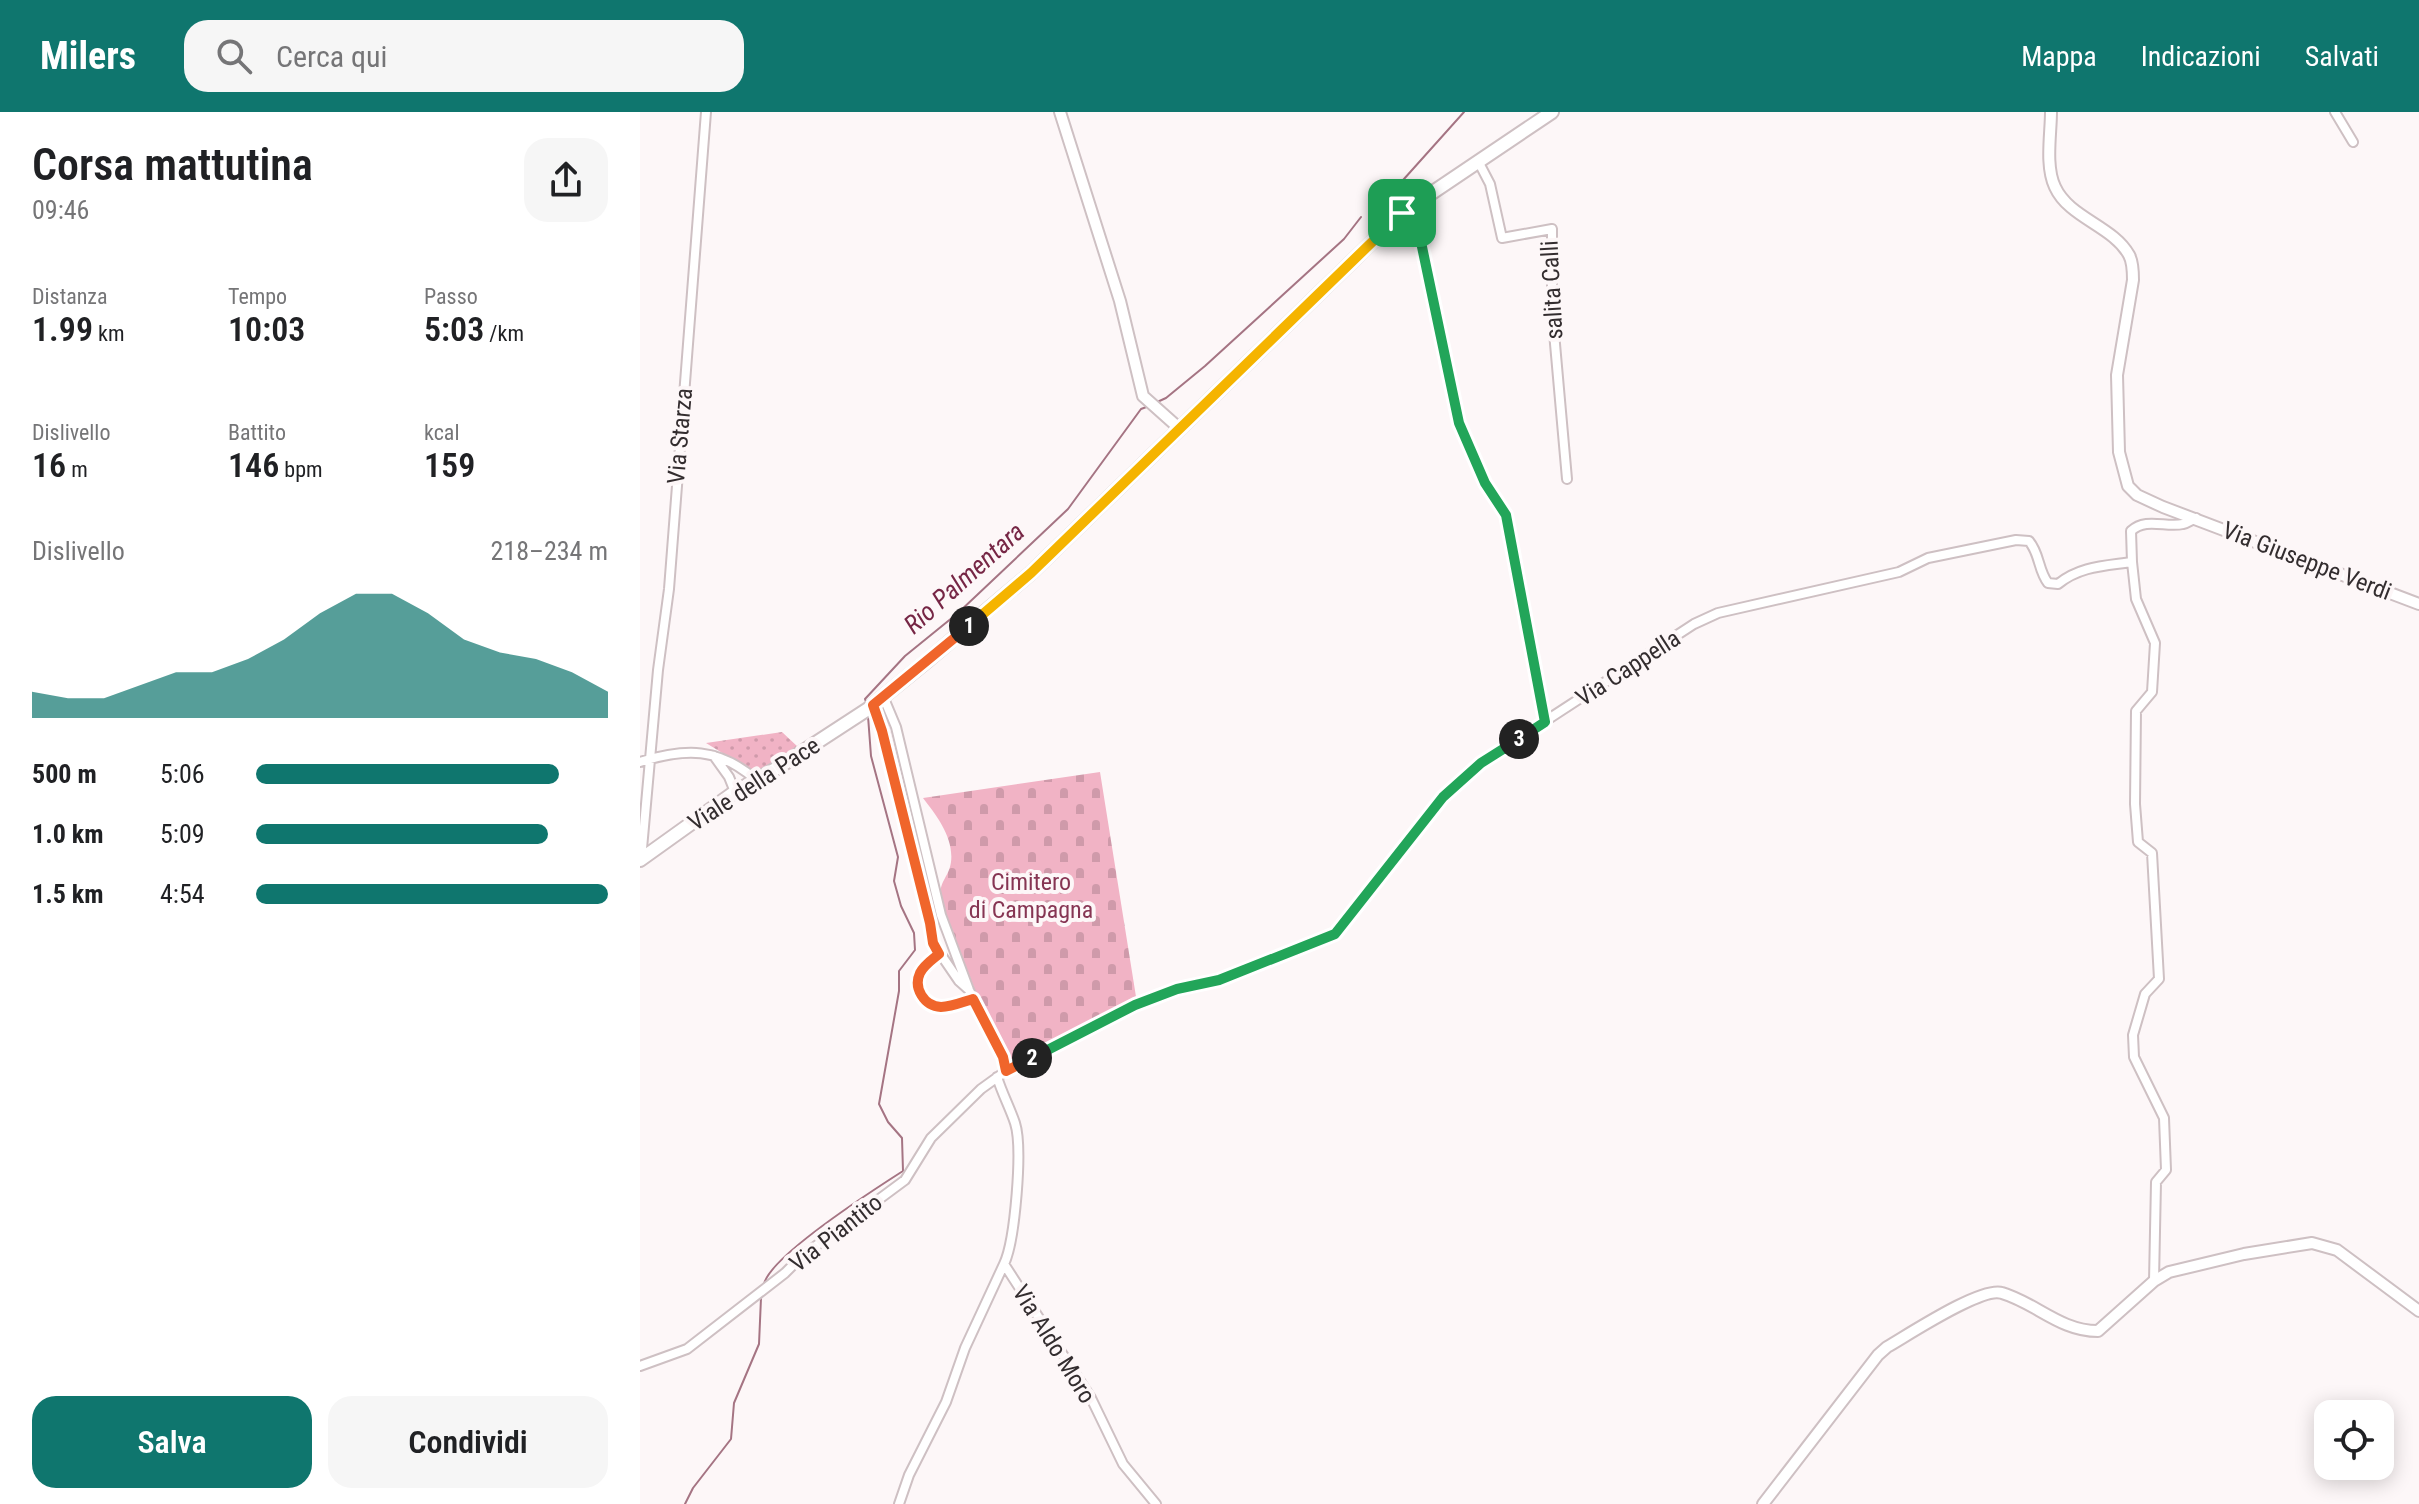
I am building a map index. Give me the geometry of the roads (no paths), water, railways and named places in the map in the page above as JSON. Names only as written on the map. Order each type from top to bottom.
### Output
[{"type":"main road","name":"Viale della Pace","points":[[640,860],[735,792],[870,707],[1031,573],[1413,204],[1552,112]]},
{"type":"street","name":"Via Starza","points":[[640,860],[644,761],[669,589],[706,112]]},
{"type":"street","points":[[1060,112],[1120,301],[1143,396],[1180,429]]},
{"type":"street","name":"Via Giuseppe Verdi","points":[[2051,112],[2054,187],[2065,201],[2118,243],[2129,254],[2132,265],[2133,280],[2117,375],[2122,472],[2128,486],[2137,495],[2419,604]]},
{"type":"street","points":[[2335,112],[2353,142]]},
{"type":"street","name":"salita Calli","points":[[1478,161],[1490,184],[1502,238],[1552,229],[1552,310],[1567,479]]},
{"type":"street","points":[[1413,204],[1459,423],[1485,483],[1506,515],[1545,722]]},
{"type":"street","points":[[2154,1281],[2156,1182],[2166,1170],[2164,1118],[2134,1057],[2133,1035],[2145,994],[2159,979],[2152,853],[2138,842],[2135,804],[2136,711],[2152,692],[2155,643],[2136,599],[2131,531],[2136,526],[2161,523],[2181,525],[2196,518]]},
{"type":"street","name":"Via Cappella","points":[[1006,1071],[1135,1005],[1177,989],[1219,980],[1335,934],[1443,797],[1481,763],[1694,624],[1718,613],[1899,572],[1928,558],[2016,540],[2029,541],[2036,549],[2042,576],[2048,583],[2058,584],[2083,569],[2132,562]]},
{"type":"street","points":[[883,696],[896,727],[941,915],[971,994],[1003,1057],[1006,1071]]},
{"type":"street","points":[[870,707],[882,731],[933,943],[971,994]]},
{"type":"street","points":[[644,761],[690,751],[731,762],[756,780]]},
{"type":"street","points":[[713,755],[729,777],[735,792]]},
{"type":"street","points":[[939,954],[920,973],[922,996],[927,1002],[943,1007],[971,994]]},
{"type":"street","name":"Via Piantito","points":[[640,1366],[687,1349],[785,1273],[801,1257],[905,1180],[931,1138],[1006,1071]]},
{"type":"street","name":"Via Aldo Moro","points":[[997,1077],[1016,1125],[1017,1140],[1014,1217],[1004,1264],[1091,1398],[1123,1464],[1156,1504]]},
{"type":"street","points":[[1763,1504],[1887,1347],[1981,1294],[2000,1292],[2076,1330],[2098,1331],[2154,1281],[2169,1272],[2244,1254],[2312,1243],[2337,1250],[2419,1311]]},
{"type":"street","points":[[899,1504],[909,1475],[946,1402],[965,1348],[1004,1264]]},
{"type":"waterway","name":"Rio Palmentara","points":[[1395,189],[1464,112]]},
{"type":"waterway","name":"Rio Palmentara","points":[[1155,403],[1166,398],[1205,366],[1344,239],[1361,217]]},
{"type":"waterway","name":"Rio Palmentara","points":[[866,702],[865,699],[905,656],[958,613],[1068,509],[1141,409],[1149,406]]},
{"type":"waterway","name":"Rio Palmentara","points":[[764,1284],[771,1272],[804,1240],[903,1171],[902,1138],[888,1122],[879,1104],[899,991],[899,971],[915,950],[914,933],[901,906],[894,881],[898,857],[871,756],[868,716]]},
{"type":"waterway","name":"Rio Palmentara","points":[[685,1504],[693,1488],[731,1439],[734,1403],[759,1344],[761,1298]]},
{"type":"park label","name":"Cimitero di Campagna","points":[[1031,896]]}]
